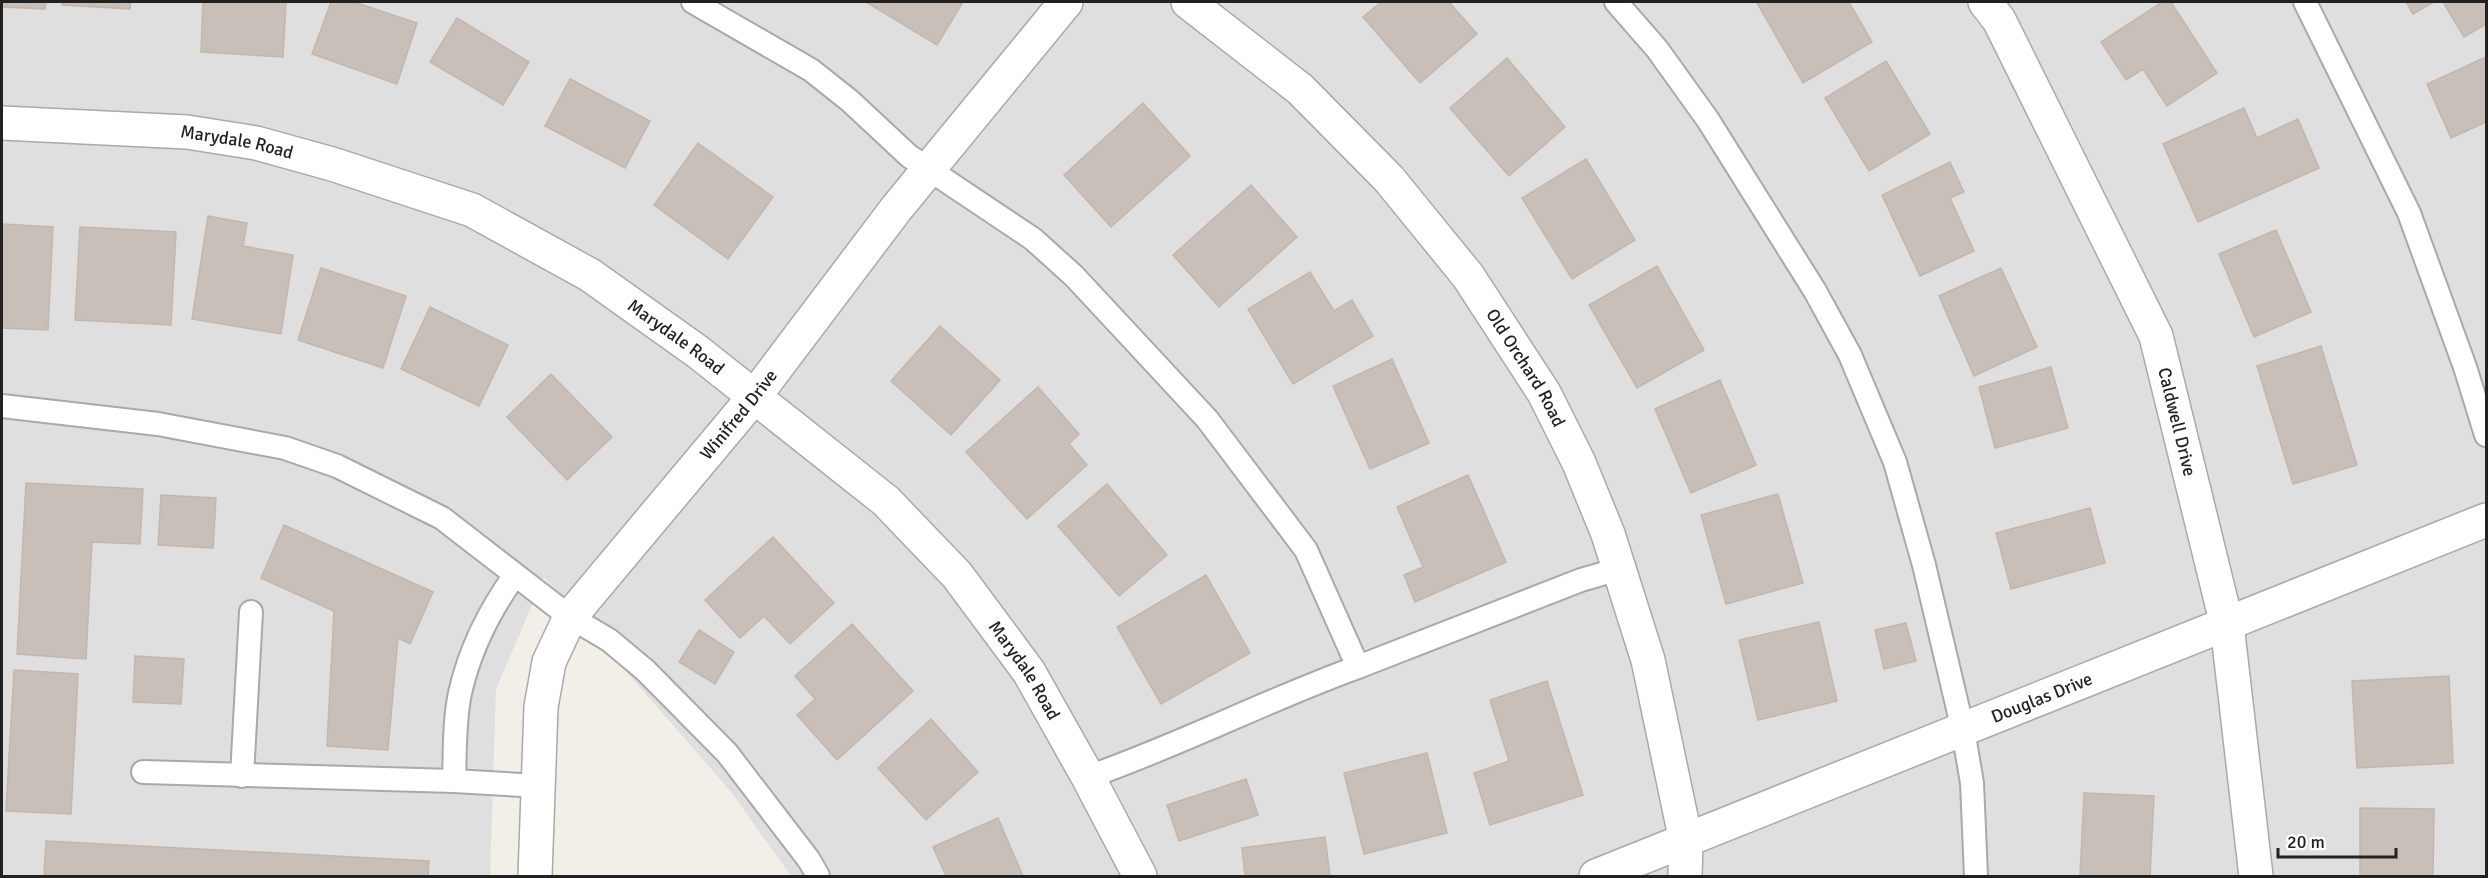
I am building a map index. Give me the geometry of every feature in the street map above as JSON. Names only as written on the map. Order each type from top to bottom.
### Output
[{"type":"street","name":"Winifred Drive","points":[[535,876],[541,707],[549,662],[570,617],[754,397],[896,209],[1066,2]]},
{"type":"street","name":"Old Orchard Road","points":[[1188,2],[1300,89],[1389,179],[1468,276],[1544,393],[1578,463],[1608,534],[1648,660],[1686,841],[1685,876]]},
{"type":"street","name":"Caldwell Drive","points":[[1985,2],[2000,20],[2156,336],[2227,625],[2256,876]]},
{"type":"street","name":"Marydale Road","points":[[2,123],[187,132],[256,143],[332,164],[472,210],[590,275],[699,352],[886,501],[957,574],[1029,672],[1140,876]]},
{"type":"street","name":"Douglas Drive","points":[[1596,876],[2487,520]]},
{"type":"lane","points":[[693,2],[811,70],[850,101],[892,142],[928,171],[1033,239],[1074,276],[1207,419],[1306,550],[1358,667]]},
{"type":"lane","points":[[1616,2],[1657,49],[1708,120],[1815,291],[1850,355],[1894,462],[1924,565],[1963,730],[1972,783],[1976,876]]},
{"type":"lane","points":[[2305,2],[2409,213],[2487,435]]},
{"type":"lane","points":[[2,406],[158,424],[285,448],[337,466],[442,518],[570,617],[609,640],[645,670],[727,753],[809,860],[818,876]]},
{"type":"lane","points":[[1088,777],[1148,757],[1287,695],[1358,667],[1581,580],[1619,569]]},
{"type":"lane","points":[[454,781],[459,694],[470,660],[494,605],[515,575]]},
{"type":"lane","points":[[242,776],[251,612]]},
{"type":"lane","points":[[143,772],[454,781],[538,786]]},
{"type":"shaded area","points":[[2,2],[2486,2],[2486,876],[791,876],[731,792],[544,577],[496,689],[490,876],[2,876]]},
{"type":"building","points":[[2,2],[46,2],[45,9],[2,7]]},
{"type":"building","points":[[62,2],[131,2],[130,9],[62,5]]},
{"type":"building","points":[[203,2],[286,2],[283,57],[201,52]]},
{"type":"building","points":[[331,2],[354,2],[417,23],[397,84],[312,54]]},
{"type":"building","points":[[866,2],[963,2],[937,45]]},
{"type":"building","points":[[1381,2],[1449,2],[1477,34],[1420,83],[1363,17]]},
{"type":"building","points":[[1849,2],[1872,42],[1803,83],[1757,3]]},
{"type":"building","points":[[2162,2],[2171,2],[2217,73],[2167,106],[2143,69],[2126,80],[2101,42]]},
{"type":"building","points":[[2406,2],[2434,2],[2413,14]]},
{"type":"building","points":[[2443,2],[2486,2],[2486,24],[2464,37]]},
{"type":"building","points":[[457,18],[529,62],[503,105],[430,62]]},
{"type":"building","points":[[2486,57],[2486,122],[2451,138],[2427,84]]},
{"type":"building","points":[[1507,58],[1565,127],[1509,176],[1450,108]]},
{"type":"building","points":[[1886,61],[1930,134],[1869,171],[1825,98]]},
{"type":"building","points":[[570,79],[650,121],[625,168],[545,126]]},
{"type":"building","points":[[1143,103],[1190,156],[1111,227],[1064,175]]},
{"type":"building","points":[[2244,108],[2257,138],[2298,119],[2319,168],[2198,222],[2163,144]]},
{"type":"building","points":[[698,143],[773,197],[728,259],[654,205]]},
{"type":"building","points":[[1586,159],[1635,240],[1572,279],[1522,198]]},
{"type":"building","points":[[1950,162],[1964,192],[1950,198],[1974,251],[1920,276],[1882,195]]},
{"type":"building","points":[[1251,185],[1297,237],[1219,307],[1173,255]]},
{"type":"building","points":[[208,216],[247,223],[243,246],[293,255],[281,334],[192,319]]},
{"type":"building","points":[[2,224],[53,227],[48,330],[2,328]]},
{"type":"building","points":[[80,227],[176,232],[171,325],[75,320]]},
{"type":"building","points":[[2276,230],[2311,312],[2254,337],[2219,254]]},
{"type":"building","points":[[1657,266],[1704,350],[1637,388],[1589,305]]},
{"type":"building","points":[[321,268],[406,296],[383,368],[298,340]]},
{"type":"building","points":[[2001,268],[2037,347],[1974,376],[1939,296]]},
{"type":"building","points":[[1310,272],[1334,311],[1352,300],[1373,336],[1293,384],[1248,309]]},
{"type":"building","points":[[430,307],[508,345],[479,406],[401,369]]},
{"type":"building","points":[[940,326],[1000,380],[951,435],[891,381]]},
{"type":"building","points":[[2321,346],[2357,465],[2293,484],[2257,366]]},
{"type":"building","points":[[1392,359],[1429,443],[1370,469],[1333,386]]},
{"type":"building","points":[[2051,367],[2068,428],[1995,448],[1979,387]]},
{"type":"building","points":[[551,374],[612,437],[567,480],[507,417]]},
{"type":"building","points":[[1720,380],[1756,465],[1691,493],[1655,409]]},
{"type":"building","points":[[1038,387],[1079,434],[1069,444],[1087,465],[1027,519],[966,452]]},
{"type":"building","points":[[1468,475],[1506,562],[1415,602],[1404,575],[1423,567],[1397,507]]},
{"type":"building","points":[[26,483],[143,489],[140,544],[92,542],[86,659],[17,654]]},
{"type":"building","points":[[1107,484],[1167,555],[1119,596],[1058,526]]},
{"type":"building","points":[[1778,494],[1803,583],[1726,604],[1701,515]]},
{"type":"building","points":[[161,495],[216,498],[213,548],[158,545]]},
{"type":"building","points":[[2090,508],[2105,563],[2011,589],[1996,533]]},
{"type":"building","points":[[284,525],[433,592],[410,644],[398,638],[388,750],[327,746],[334,611],[261,578]]},
{"type":"building","points":[[773,537],[834,603],[790,644],[764,616],[740,638],[705,600]]},
{"type":"building","points":[[1206,575],[1250,653],[1161,704],[1117,627]]},
{"type":"building","points":[[1819,622],[1837,701],[1758,720],[1739,640]]},
{"type":"building","points":[[1906,623],[1916,661],[1884,669],[1875,630]]},
{"type":"building","points":[[852,624],[913,691],[837,760],[797,715],[815,699],[795,676]]},
{"type":"building","points":[[699,630],[734,652],[715,684],[679,662]]},
{"type":"building","points":[[135,656],[184,659],[181,704],[133,702]]},
{"type":"building","points":[[14,670],[78,674],[71,814],[6,811]]},
{"type":"building","points":[[2449,676],[2453,763],[2357,768],[2352,681]]},
{"type":"building","points":[[1547,681],[1583,795],[1490,825],[1474,773],[1509,761],[1490,700]]},
{"type":"building","points":[[931,719],[978,772],[926,820],[878,768]]},
{"type":"building","points":[[1427,753],[1447,833],[1364,854],[1344,773]]},
{"type":"building","points":[[1246,779],[1258,815],[1179,841],[1167,805]]},
{"type":"building","points":[[2084,793],[2154,796],[2150,876],[2080,876]]},
{"type":"building","points":[[2360,808],[2434,809],[2433,876],[2360,876]]},
{"type":"building","points":[[998,818],[1023,876],[946,876],[933,847]]},
{"type":"building","points":[[1325,837],[1330,876],[1245,876],[1242,848]]},
{"type":"building","points":[[46,841],[429,861],[428,876],[44,876]]}]
